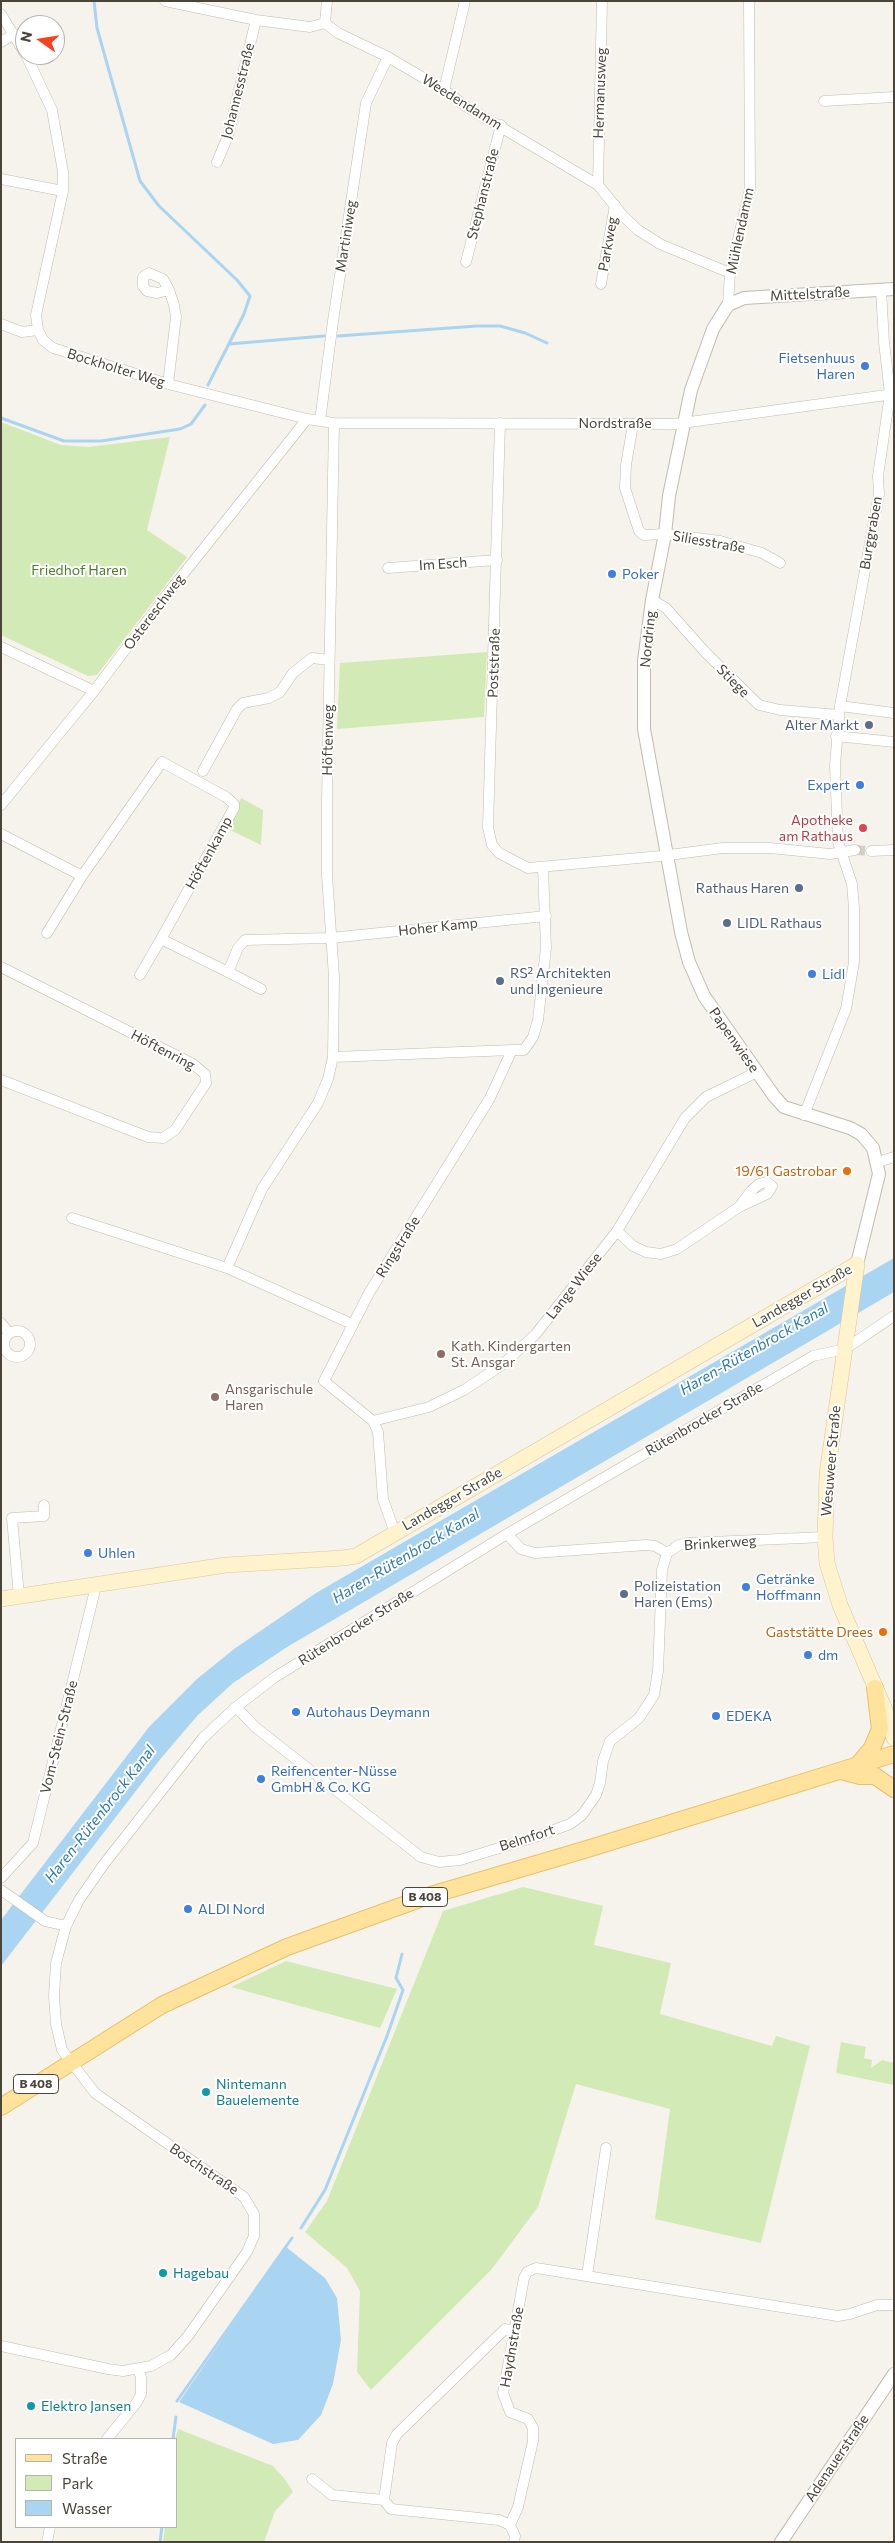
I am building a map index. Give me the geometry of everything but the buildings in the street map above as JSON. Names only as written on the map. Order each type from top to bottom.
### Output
[{"type":"main road","name":"Wesuweer Straße","points":[[856,1269],[827,1474],[825,1537],[827,1563],[833,1584],[875,1688],[890,1717],[894,1738]]},
{"type":"main road","name":"Landegger Straße","points":[[1,1599],[96,1586],[226,1564],[343,1558],[363,1552],[856,1269]]},
{"type":"main road","points":[[857,1766],[872,1748],[880,1729],[875,1688]]},
{"type":"main road","name":"B 408","points":[[1,2107],[162,2005],[286,1947],[431,1895],[894,1754]]},
{"type":"main road","points":[[841,1771],[860,1776],[875,1776],[894,1789]]},
{"type":"street","points":[[165,1],[256,20],[310,28],[325,23],[327,1]]},
{"type":"street","points":[[444,90],[465,1]]},
{"type":"street","name":"Hermanusweg","points":[[598,185],[602,1]]},
{"type":"street","name":"Mühlendamm","points":[[684,422],[702,357],[713,329],[728,305],[730,273],[750,189],[749,1]]},
{"type":"street","points":[[1,14],[14,34],[1,42]]},
{"type":"street","name":"Johannesstraße","points":[[217,162],[228,136],[256,20]]},
{"type":"street","name":"Weedendamm","points":[[325,23],[338,33],[388,57],[444,90],[467,107],[501,125],[598,185],[623,216],[638,230],[660,244],[730,273]]},
{"type":"street","name":"Martiniweg","points":[[320,421],[366,103],[388,57]]},
{"type":"street","points":[[1,324],[22,332],[38,330],[36,315],[62,191],[58,137],[52,110],[30,65]]},
{"type":"street","points":[[824,102],[894,96]]},
{"type":"street","name":"Stephanstraße","points":[[466,262],[501,125]]},
{"type":"street","points":[[1,180],[62,191]]},
{"type":"street","name":"Parkweg","points":[[600,284],[615,205]]},
{"type":"street","points":[[168,384],[176,318],[169,290]]},
{"type":"street","name":"Mittelstraße","points":[[728,305],[744,298],[888,290]]},
{"type":"street","name":"Burggraben","points":[[804,1115],[846,1009],[854,962],[856,924],[852,884],[841,854],[836,816],[836,736],[879,494],[878,476],[892,394],[884,342],[888,290]]},
{"type":"street","name":"Bockholter Weg","points":[[38,330],[43,340],[53,348],[168,384],[307,419],[334,423]]},
{"type":"street","name":"Nordstraße","points":[[334,423],[500,422],[633,424],[684,422],[892,394]]},
{"type":"street","name":"Ostereschweg","points":[[1,805],[94,691],[169,592],[307,419]]},
{"type":"street","name":"Poststraße","points":[[500,422],[498,560],[489,836],[492,845],[499,853],[514,862],[528,868],[543,867]]},
{"type":"street","name":"Nordring","points":[[668,856],[644,729],[644,661],[652,600],[665,534],[669,496],[684,422]]},
{"type":"street","name":"Höftenweg","points":[[333,1057],[334,977],[330,938],[327,801],[334,423]]},
{"type":"street","points":[[633,424],[626,465],[625,488],[631,509],[639,531],[644,535],[665,534]]},
{"type":"street","name":"Siliesstraße","points":[[665,534],[720,541],[762,552],[780,562]]},
{"type":"street","name":"Im Esch","points":[[388,568],[498,560]]},
{"type":"street","name":"Stiege","points":[[652,600],[666,608],[712,660],[759,705],[780,710],[840,711]]},
{"type":"street","points":[[1,647],[94,691]]},
{"type":"street","points":[[203,771],[237,709],[243,703],[269,698],[280,692],[300,666],[312,658],[330,660]]},
{"type":"street","points":[[840,711],[894,713]]},
{"type":"street","points":[[836,736],[894,742]]},
{"type":"street","name":"Höftenkamp","points":[[47,933],[82,876],[162,762],[232,801],[234,808],[140,976]]},
{"type":"street","points":[[1,834],[82,876]]},
{"type":"street","points":[[226,1268],[262,1189],[318,1103],[328,1078],[333,1057],[519,1051],[529,1046],[538,1020],[546,948],[543,867],[668,856],[723,848],[770,848],[841,854],[855,850]]},
{"type":"street","points":[[871,851],[894,850]]},
{"type":"street","name":"Papenwiese","points":[[668,856],[681,932],[696,980],[704,996],[784,1107],[804,1115],[835,1123],[861,1134],[873,1148],[878,1162]]},
{"type":"street","name":"Hoher Kamp","points":[[330,938],[546,916]]},
{"type":"street","points":[[161,938],[261,989]]},
{"type":"street","points":[[228,972],[238,948],[245,940],[330,938]]},
{"type":"street","name":"Höftenring","points":[[1,967],[193,1064],[205,1074],[206,1083],[175,1130],[163,1138],[148,1136],[1,1080]]},
{"type":"street","name":"Ringstraße","points":[[373,1421],[324,1381],[369,1293],[472,1131],[490,1098],[512,1050]]},
{"type":"street","name":"Lange Wiese","points":[[373,1421],[429,1407],[464,1390],[502,1365],[535,1335],[617,1231],[685,1118],[706,1097],[757,1072]]},
{"type":"street","points":[[856,1269],[876,1190],[878,1162],[894,1157]]},
{"type":"street","points":[[617,1231],[633,1246],[646,1252],[661,1254],[677,1249],[740,1207]]},
{"type":"street","points":[[72,1218],[226,1268],[352,1324]]},
{"type":"street","points":[[844,1349],[894,1316]]},
{"type":"street","points":[[1,1323],[5,1339]]},
{"type":"street","name":"Rütenbrocker Straße","points":[[70,2062],[62,2050],[56,2024],[54,1996],[56,1962],[66,1926],[79,1900],[104,1864],[203,1738],[236,1708],[275,1677],[507,1534],[813,1356],[844,1349]]},
{"type":"street","points":[[373,1421],[378,1432],[382,1500],[395,1532]]},
{"type":"street","points":[[19,1596],[12,1518],[44,1516],[44,1505]]},
{"type":"street","name":"Brinkerweg","points":[[507,1534],[514,1543],[528,1552],[646,1545],[655,1546],[667,1553],[679,1545],[688,1543],[825,1537]]},
{"type":"street","name":"Belmfort","points":[[236,1708],[255,1726],[421,1858],[439,1862],[460,1860],[535,1837],[570,1824],[582,1815],[596,1795],[603,1761],[610,1740],[639,1718],[654,1695],[658,1671],[662,1570],[667,1553]]},
{"type":"street","name":"Vom-Stein-Straße","points":[[1,1878],[33,1843],[96,1586]]},
{"type":"street","points":[[6,1892],[45,1921],[66,1926]]},
{"type":"street","name":"Boschstraße","points":[[1,2346],[123,2371],[151,2366],[171,2355],[188,2336],[247,2252],[254,2236],[254,2214],[244,2197],[235,2189],[147,2132],[95,2093],[70,2062]]},
{"type":"street","points":[[587,2276],[606,2148]]},
{"type":"street","name":"Haydnstraße","points":[[510,2525],[518,2507],[533,2441],[534,2428],[528,2419],[510,2412],[503,2393],[524,2278],[528,2272],[536,2268],[838,2316],[877,2305],[894,2305]]},
{"type":"street","points":[[514,2332],[505,2329],[397,2434],[392,2443],[384,2500],[391,2509],[499,2520],[510,2525],[515,2536],[514,2542]]},
{"type":"street","points":[[108,2438],[137,2402],[141,2394],[142,2381],[138,2369]]},
{"type":"street","name":"Adenauerstraße","points":[[781,2542],[894,2374]]},
{"type":"street","points":[[312,2479],[332,2496],[384,2500]]},
{"type":"street","points":[[47,2542],[50,2528]]},
{"type":"green space","name":"Friedhof Haren","points":[[1,422],[61,445],[88,447],[170,437],[147,530],[187,557],[97,675],[88,676],[1,635]]},
{"type":"green space","points":[[487,652],[484,717],[337,729],[340,663]]},
{"type":"green space","points":[[241,798],[263,810],[261,845],[228,829]]},
{"type":"green space","points":[[523,1887],[603,1906],[594,1945],[671,1963],[660,2014],[772,2046],[776,2036],[810,2046],[761,2243],[655,2219],[670,2109],[576,2084],[538,2207],[491,2270],[371,2390],[357,2372],[360,2291],[347,2268],[305,2232],[327,2201],[443,1911]]},
{"type":"green space","points":[[286,1961],[397,1989],[380,2028],[231,1987]]},
{"type":"green space","points":[[841,2042],[866,2047],[864,2058],[872,2060],[871,2068],[882,2060],[894,2063],[894,2085],[836,2073]]},
{"type":"green space","points":[[178,2429],[273,2466],[284,2478],[293,2492],[275,2511],[264,2542],[163,2542],[165,2528],[178,2528],[178,2438],[175,2438]]},
{"type":"water","name":"Haren-Rütenbrock Kanal","points":[[894,1258],[894,1292],[287,1647],[233,1683],[198,1715],[162,1757],[1,1966],[1,1920],[149,1727],[197,1679],[234,1649],[316,1593]]},
{"type":"water","points":[[286,2247],[325,2278],[337,2298],[341,2340],[333,2384],[321,2415],[298,2440],[273,2444],[179,2402]]},
{"type":"waterway","points":[[94,1],[97,28],[140,181],[159,206],[237,280],[250,296],[244,314],[208,385]]},
{"type":"waterway","points":[[338,336],[500,326],[525,333],[547,343]]},
{"type":"waterway","points":[[229,344],[324,336]]},
{"type":"waterway","points":[[1,418],[64,441],[101,441],[180,429],[191,424],[205,405]]},
{"type":"waterway","points":[[301,2228],[325,2190],[387,2036],[403,1990],[396,1978],[402,1954]]},
{"type":"waterway","points":[[177,2401],[292,2238]]},
{"type":"waterway","points":[[173,2438],[176,2417]]},
{"type":"waterway","points":[[160,2542],[162,2528]]},
{"type":"tunnel","points":[[855,850],[871,851]]},
{"type":"place","name":"Fietsenhuus Haren","points":[[865,366]]},
{"type":"place","name":"Poker","points":[[612,574]]},
{"type":"place","name":"Alter Markt","points":[[869,725]]},
{"type":"place","name":"Expert","points":[[860,785]]},
{"type":"place","name":"Apotheke am Rathaus","points":[[863,828]]},
{"type":"place","name":"Rathaus Haren","points":[[799,888]]},
{"type":"place","name":"LIDL Rathaus","points":[[727,923]]},
{"type":"place","name":"Lidl","points":[[812,974]]},
{"type":"place","name":"RS² Architekten und Ingenieure","points":[[500,981]]},
{"type":"place","name":"19/61 Gastrobar","points":[[847,1171]]},
{"type":"place","name":"Kath. Kindergarten St. Ansgar","points":[[441,1354]]},
{"type":"place","name":"Ansgarischule Haren","points":[[215,1397]]},
{"type":"place","name":"Uhlen","points":[[88,1553]]},
{"type":"place","name":"Getränke Hoffmann","points":[[746,1587]]},
{"type":"place","name":"Polizeistation Haren (Ems)","points":[[624,1594]]},
{"type":"place","name":"Gaststätte Drees","points":[[883,1632]]},
{"type":"place","name":"dm","points":[[808,1655]]},
{"type":"place","name":"Autohaus Deymann","points":[[296,1712]]},
{"type":"place","name":"EDEKA","points":[[716,1716]]},
{"type":"place","name":"Reifencenter-Nüsse GmbH & Co. KG","points":[[261,1779]]},
{"type":"place","name":"ALDI Nord","points":[[188,1909]]},
{"type":"place","name":"Nintemann Bauelemente","points":[[206,2092]]},
{"type":"place","name":"Hagebau","points":[[163,2273]]},
{"type":"place","name":"Elektro Jansen","points":[[31,2406]]}]
